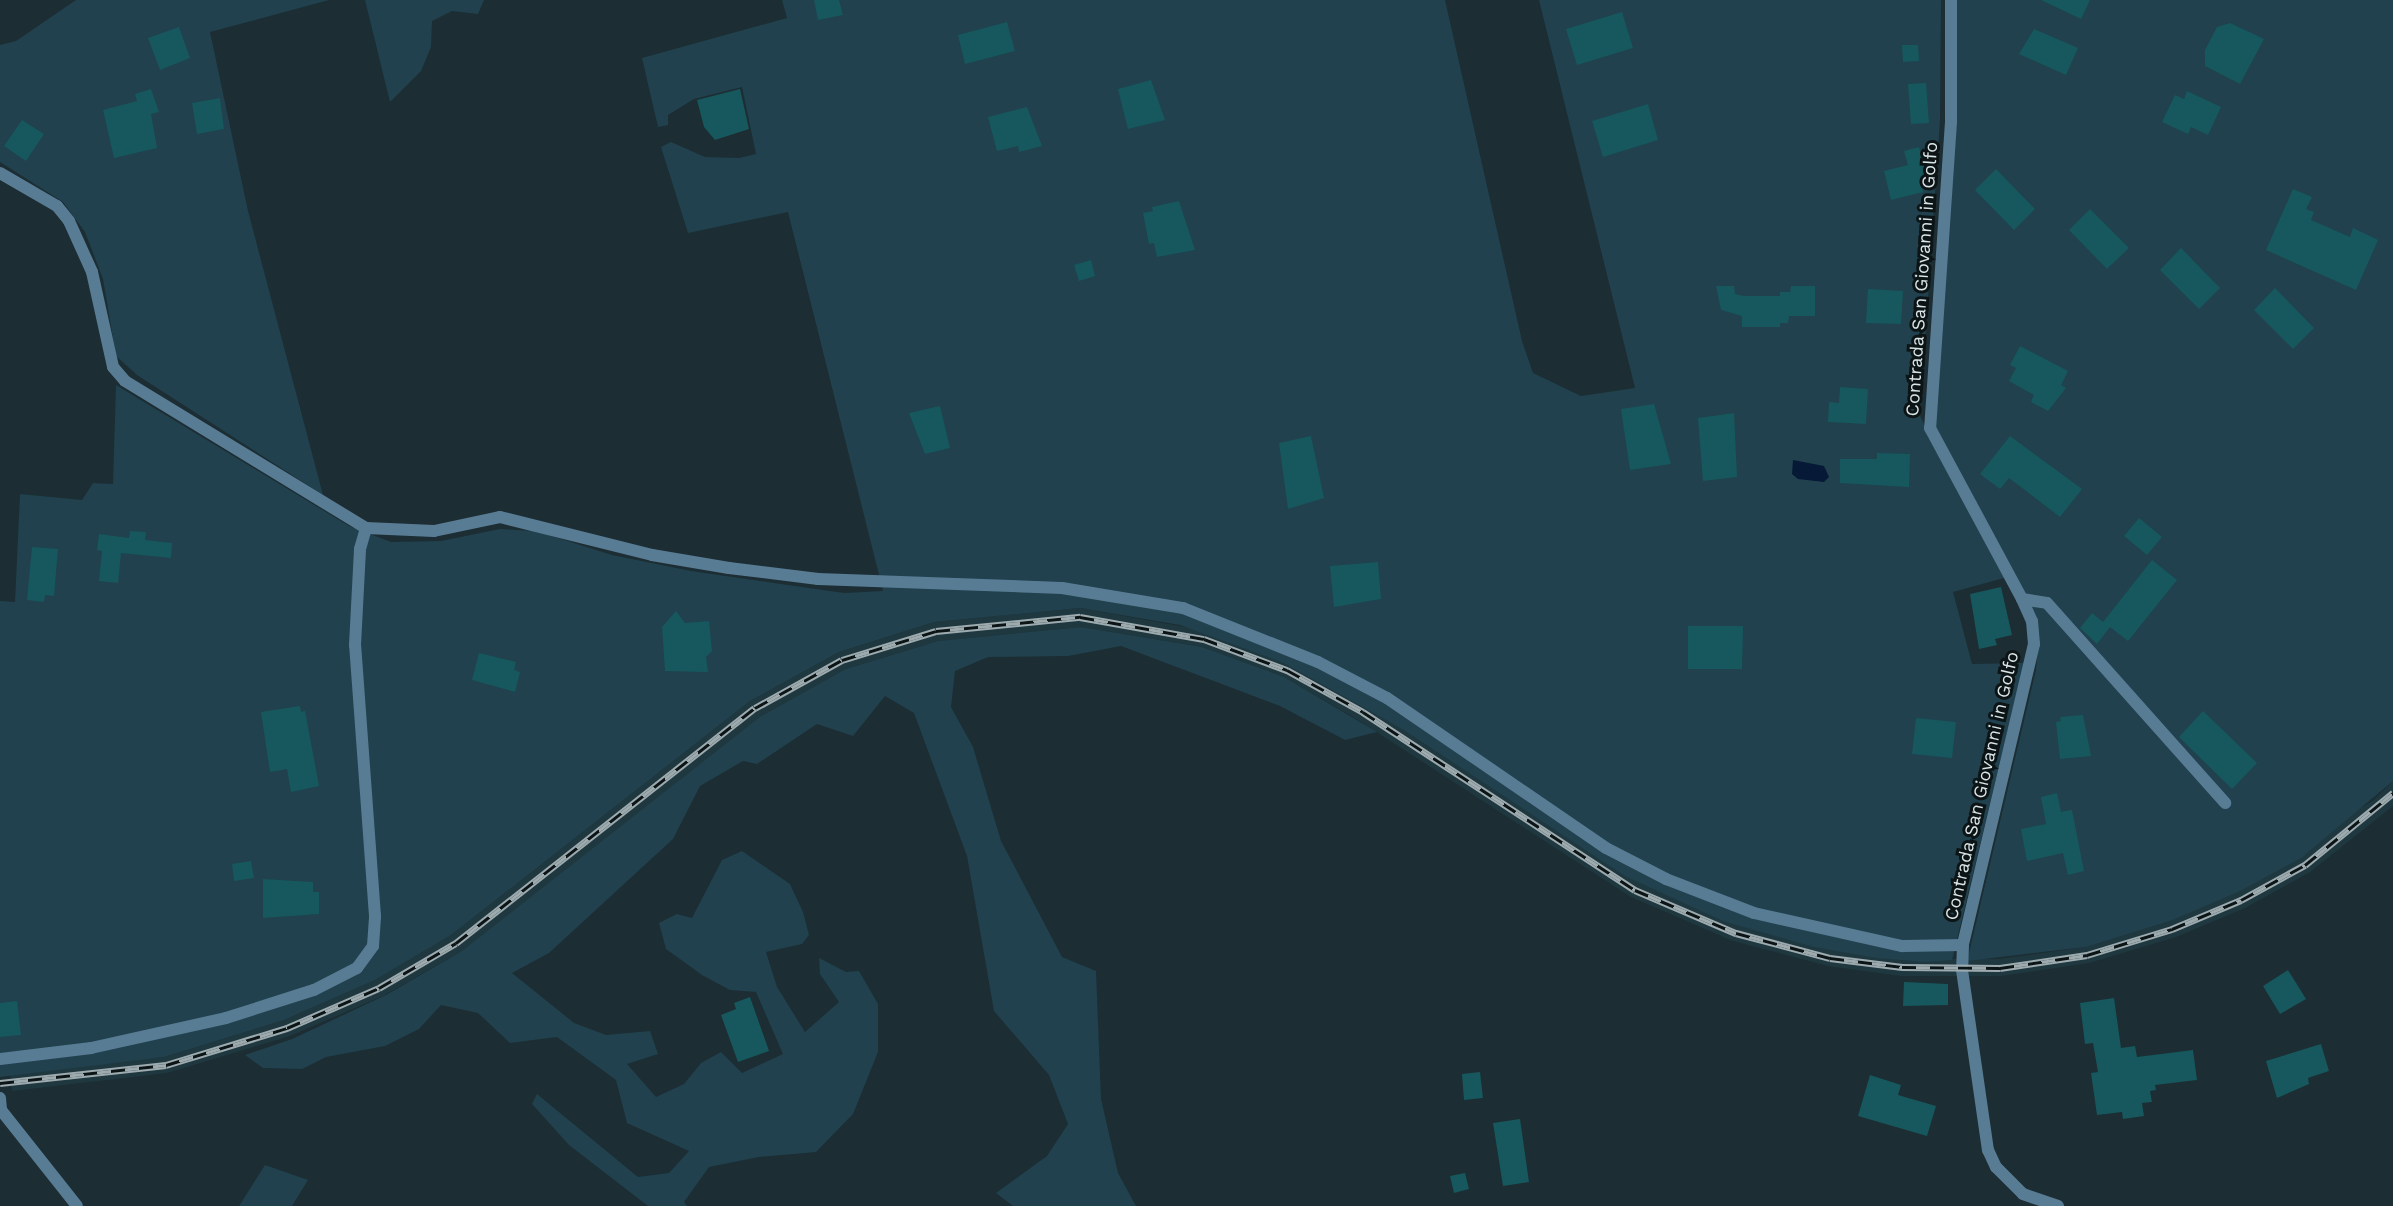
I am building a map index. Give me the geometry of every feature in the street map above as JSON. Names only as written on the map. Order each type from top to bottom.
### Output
[{"type":"street","name":"Contrada San Giovanni in Golfo","points":[[1951,0],[1951,122],[1930,428],[2022,598],[2032,621],[2034,644],[1963,945],[1965,999],[1988,1150],[1996,1167],[2023,1194],[2038,1204],[2058,1206]]},
{"type":"street","points":[[0,173],[57,207],[69,221],[92,272],[108,351],[125,381],[366,528],[434,531],[500,518],[652,555],[729,568],[818,579],[1062,588],[1183,608],[1317,662],[1387,698],[1606,848],[1666,879],[1754,913],[1837,932],[1902,946],[1963,945]]},
{"type":"street","points":[[0,1059],[92,1048],[258,1010],[314,990],[357,968],[373,946],[375,916],[355,645],[360,549],[366,528]]},
{"type":"street","points":[[2022,598],[2047,603],[2225,802]]},
{"type":"street","points":[[0,1098],[1,1110],[77,1206]]},
{"type":"shaded area","points":[[76,0],[329,0],[210,32],[248,211],[323,495],[137,375],[116,356],[103,279],[85,232],[63,202],[0,162],[0,45],[16,41]]},
{"type":"shaded area","points":[[365,0],[484,0],[478,14],[452,11],[432,21],[431,47],[421,71],[390,102]]},
{"type":"shaded area","points":[[782,0],[1445,0],[1522,341],[1533,373],[1581,396],[1635,388],[1539,0],[1941,0],[1940,120],[1920,416],[2004,578],[1953,592],[1972,664],[2024,663],[1952,960],[1924,962],[1877,958],[1814,947],[1723,921],[1625,876],[1404,730],[1284,663],[1180,625],[1080,608],[934,622],[839,652],[750,701],[451,935],[375,980],[284,1020],[164,1057],[0,1077],[0,601],[15,602],[20,494],[82,500],[93,483],[113,484],[116,385],[349,526],[391,542],[441,541],[500,529],[536,531],[612,555],[691,571],[844,593],[883,591],[788,212],[688,233],[661,147],[671,142],[705,157],[739,158],[756,154],[742,87],[694,99],[668,115],[668,125],[658,127],[642,58],[787,18]]},
{"type":"shaded area","points":[[1954,0],[2393,0],[2393,781],[2301,858],[2238,892],[2170,921],[2086,947],[1967,961],[2036,670],[2039,638],[1934,427]]},
{"type":"shaded area","points":[[1793,460],[1824,466],[1829,477],[1824,482],[1798,479],[1792,474]]},
{"type":"shaded area","points":[[1080,608],[1207,631],[1290,662],[1903,959],[1999,959],[2086,947],[2170,921],[2374,800],[2393,781],[2393,806],[2310,872],[2245,908],[2176,937],[2089,963],[2001,976],[1901,976],[1828,966],[1733,941],[1631,897],[1358,720],[1284,677],[1202,647],[1081,627],[938,641],[846,669],[603,843],[462,951],[383,996],[290,1036],[167,1073],[12,1091],[10,1074],[164,1057],[284,1020],[375,980],[451,935],[750,701],[839,652],[934,622]]},
{"type":"shaded area","points":[[1081,627],[1202,647],[1284,677],[1377,732],[1345,740],[1280,706],[1121,646],[1068,656],[988,657],[955,671],[951,707],[973,747],[1001,841],[1062,957],[1096,971],[1101,1099],[1118,1173],[1136,1206],[1013,1206],[996,1193],[1047,1156],[1068,1124],[1049,1075],[994,1011],[967,856],[914,713],[885,696],[853,736],[817,724],[757,764],[743,761],[700,786],[673,839],[549,953],[512,973],[574,1023],[606,1035],[650,1031],[658,1054],[627,1064],[656,1097],[684,1084],[701,1063],[721,1052],[742,1073],[783,1054],[756,992],[730,990],[702,975],[666,949],[659,923],[677,914],[692,918],[722,860],[742,851],[790,884],[803,912],[809,935],[802,944],[766,952],[777,987],[805,1032],[839,1002],[820,974],[819,958],[846,972],[859,971],[878,1004],[878,1052],[853,1114],[816,1152],[759,1157],[709,1167],[684,1202],[687,1206],[648,1206],[569,1145],[532,1104],[537,1094],[638,1177],[669,1173],[689,1151],[627,1123],[616,1080],[557,1037],[510,1043],[478,1013],[441,1005],[419,1029],[385,1046],[326,1057],[302,1069],[263,1068],[245,1055],[292,1039],[386,995],[462,951],[760,717],[846,669],[938,641]]},
{"type":"shaded area","points":[[265,1165],[308,1180],[292,1206],[239,1206]]},
{"type":"building","points":[[814,0],[839,0],[843,15],[818,20]]},
{"type":"building","points":[[2041,0],[2090,0],[2081,19]]},
{"type":"building","points":[[1622,12],[1633,48],[1577,65],[1566,29]]},
{"type":"building","points":[[1007,22],[1015,51],[965,64],[958,35]]},
{"type":"building","points":[[2230,23],[2264,39],[2240,84],[2205,66],[2205,50],[2217,27]]},
{"type":"building","points":[[179,27],[190,58],[160,70],[148,38]]},
{"type":"building","points":[[2034,29],[2078,48],[2066,75],[2019,54]]},
{"type":"building","points":[[1902,45],[1918,45],[1919,61],[1903,62]]},
{"type":"building","points":[[1151,80],[1165,120],[1128,129],[1118,89]]},
{"type":"building","points":[[1926,83],[1929,123],[1911,124],[1908,84]]},
{"type":"building","points":[[151,89],[159,112],[151,114],[157,148],[114,158],[103,110],[137,101],[135,94]]},
{"type":"building","points":[[740,89],[749,129],[715,140],[704,127],[697,100]]},
{"type":"building","points":[[2187,91],[2221,107],[2208,135],[2191,127],[2188,134],[2162,122],[2175,95],[2184,99]]},
{"type":"building","points":[[220,98],[224,129],[197,134],[192,103]]},
{"type":"building","points":[[1648,104],[1658,140],[1603,157],[1592,121]]},
{"type":"building","points":[[1027,107],[1042,146],[1019,152],[1018,146],[997,151],[988,117]]},
{"type":"building","points":[[22,120],[44,134],[26,161],[4,146]]},
{"type":"building","points":[[1919,147],[1928,181],[1921,183],[1923,192],[1891,200],[1884,171],[1908,165],[1904,151]]},
{"type":"building","points":[[1996,169],[2035,209],[2014,230],[1975,190]]},
{"type":"building","points":[[2293,189],[2312,197],[2306,209],[2314,212],[2311,220],[2350,237],[2353,228],[2378,240],[2356,290],[2266,250]]},
{"type":"building","points":[[1179,201],[1195,250],[1157,257],[1154,243],[1149,244],[1143,213],[1153,211],[1152,207]]},
{"type":"building","points":[[2090,209],[2129,248],[2107,269],[2069,230]]},
{"type":"building","points":[[2181,248],[2220,288],[2199,309],[2160,270]]},
{"type":"building","points":[[1091,260],[1095,276],[1079,281],[1074,265]]},
{"type":"building","points":[[1716,286],[1734,286],[1735,294],[1744,296],[1780,296],[1780,292],[1790,292],[1791,286],[1815,286],[1815,316],[1789,316],[1788,323],[1780,323],[1780,327],[1742,327],[1742,316],[1721,310]]},
{"type":"building","points":[[2275,288],[2314,328],[2293,349],[2254,310]]},
{"type":"building","points":[[1868,289],[1903,291],[1901,324],[1866,323]]},
{"type":"building","points":[[2020,346],[2068,371],[2061,385],[2066,388],[2048,411],[2031,402],[2034,395],[2009,381],[2016,368],[2010,365]]},
{"type":"building","points":[[1840,387],[1868,389],[1866,424],[1828,422],[1829,402],[1839,403]]},
{"type":"building","points":[[1654,404],[1671,464],[1630,470],[1621,409]]},
{"type":"building","points":[[940,406],[950,448],[925,454],[909,413]]},
{"type":"building","points":[[1734,413],[1737,477],[1703,481],[1698,418]]},
{"type":"building","points":[[1311,436],[1324,498],[1288,509],[1279,443]]},
{"type":"building","points":[[2010,436],[2082,489],[2060,517],[2009,478],[2000,489],[1980,474]]},
{"type":"building","points":[[1877,453],[1910,454],[1909,487],[1840,483],[1840,459],[1877,459]]},
{"type":"building","points":[[2139,518],[2162,537],[2147,555],[2124,536]]},
{"type":"building","points":[[130,531],[146,532],[145,540],[172,543],[171,558],[121,553],[118,583],[99,581],[102,551],[97,550],[99,534],[129,538]]},
{"type":"building","points":[[32,547],[58,549],[54,596],[45,595],[44,602],[27,600]]},
{"type":"building","points":[[2152,560],[2177,580],[2128,641],[2110,627],[2097,644],[2080,628],[2092,613],[2103,622]]},
{"type":"building","points":[[1378,562],[1381,599],[1334,607],[1330,566]]},
{"type":"building","points":[[2001,587],[2012,635],[1995,639],[1997,645],[1979,649],[1970,594]]},
{"type":"building","points":[[676,611],[685,623],[709,621],[712,651],[706,657],[708,672],[665,671],[662,627]]},
{"type":"building","points":[[1688,626],[1743,626],[1742,669],[1688,669]]},
{"type":"building","points":[[479,653],[516,662],[514,670],[520,672],[515,692],[472,680]]},
{"type":"building","points":[[300,706],[301,712],[305,711],[319,786],[291,792],[287,769],[270,772],[261,712]]},
{"type":"building","points":[[2203,711],[2257,763],[2232,789],[2179,737]]},
{"type":"building","points":[[2083,715],[2091,756],[2060,759],[2056,722],[2061,721],[2060,717]]},
{"type":"building","points":[[1916,718],[1956,722],[1952,758],[1912,754]]},
{"type":"building","points":[[2057,793],[2061,812],[2072,810],[2084,871],[2068,875],[2063,853],[2027,861],[2021,829],[2046,824],[2041,797]]},
{"type":"building","points":[[251,861],[254,878],[234,881],[232,864]]},
{"type":"building","points":[[263,879],[313,882],[313,892],[319,892],[319,914],[263,918]]},
{"type":"building","points":[[2288,970],[2306,999],[2280,1014],[2263,986]]},
{"type":"building","points":[[1904,982],[1948,984],[1948,1005],[1903,1006]]},
{"type":"building","points":[[750,997],[769,1051],[738,1062],[721,1015],[736,1009],[734,1003]]},
{"type":"building","points":[[2114,998],[2121,1048],[2135,1046],[2137,1057],[2193,1050],[2197,1080],[2155,1085],[2156,1090],[2150,1091],[2152,1102],[2142,1103],[2144,1116],[2123,1119],[2122,1112],[2097,1115],[2091,1073],[2098,1072],[2093,1043],[2085,1044],[2080,1003]]},
{"type":"building","points":[[17,1001],[21,1035],[0,1037],[0,1003]]},
{"type":"building","points":[[2321,1044],[2329,1071],[2308,1078],[2309,1084],[2277,1098],[2266,1061]]},
{"type":"building","points":[[1480,1072],[1483,1098],[1464,1100],[1462,1074]]},
{"type":"building","points":[[1870,1075],[1901,1085],[1898,1095],[1936,1106],[1927,1136],[1858,1116]]},
{"type":"building","points":[[1520,1119],[1529,1182],[1503,1186],[1493,1123]]},
{"type":"building","points":[[1465,1173],[1469,1189],[1454,1193],[1450,1176]]},
{"type":"railway","points":[[0,1083],[166,1065],[287,1028],[379,988],[456,943],[755,708],[842,660],[936,631],[1080,617],[1204,639],[1287,670],[1363,712],[1635,890],[1736,933],[1830,958],[1902,967],[2000,968],[2087,955],[2172,929],[2241,900],[2305,865],[2393,793]]}]
